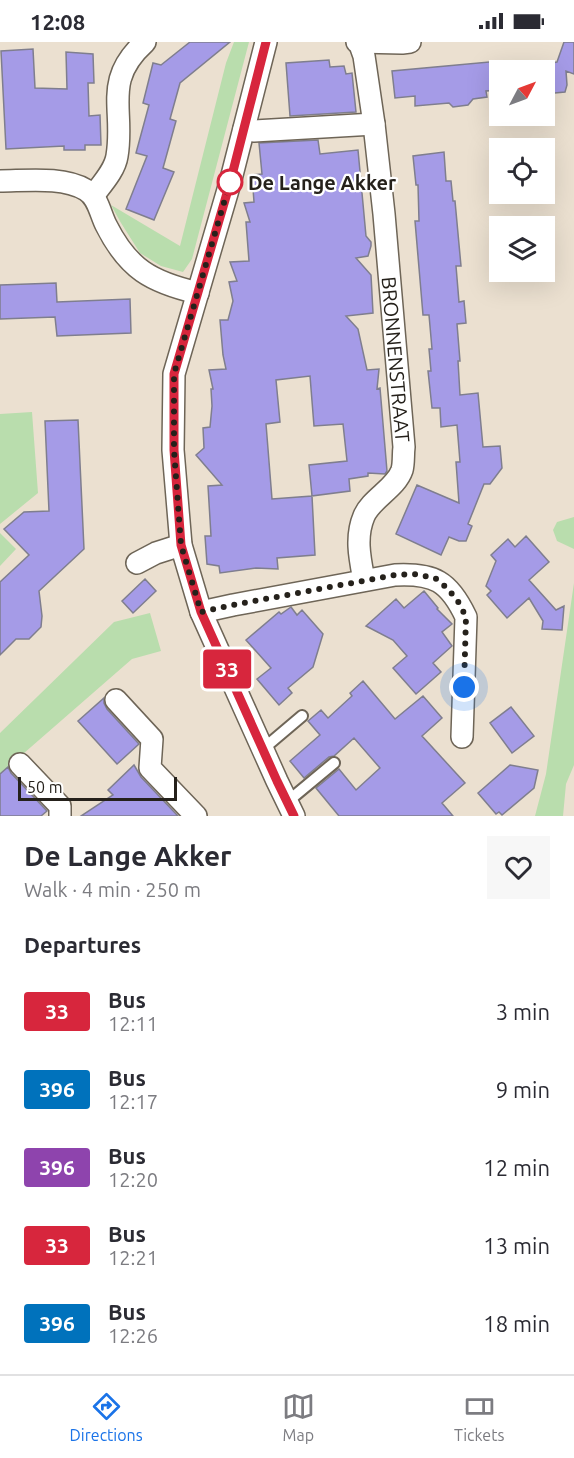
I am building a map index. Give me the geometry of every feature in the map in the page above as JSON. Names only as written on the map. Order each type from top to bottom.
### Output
[{"type":"street","points":[[93,196],[106,179],[117,158],[118,89],[123,70],[134,52],[145,42]]},
{"type":"street","points":[[266,42],[230,183],[174,374],[174,450],[181,545],[201,612],[291,809]]},
{"type":"street","points":[[358,42],[410,42]]},
{"type":"street","name":"BRONNENSTRAAT","points":[[358,42],[364,56],[374,124],[404,447],[402,470],[396,480],[364,514],[360,527],[358,546],[364,580]]},
{"type":"street","points":[[244,129],[254,132],[374,124]]},
{"type":"street","points":[[0,181],[53,181],[85,189],[93,196],[105,225],[132,263],[154,279],[176,288],[198,293]]},
{"type":"street","points":[[137,563],[156,553],[181,545]]},
{"type":"street","points":[[201,612],[395,575],[414,574],[435,578],[448,589],[466,617],[462,737]]},
{"type":"street","points":[[116,699],[152,740],[150,768],[196,816]]},
{"type":"street","points":[[20,764],[60,806],[60,816]]},
{"type":"lane","points":[[263,749],[302,716]]},
{"type":"lane","points":[[291,809],[334,763]]},
{"type":"green space","points":[[234,42],[249,42],[192,259],[183,272],[161,266],[140,253],[111,205],[180,246],[226,63]]},
{"type":"green space","points":[[32,412],[38,493],[0,524],[0,414]]},
{"type":"green space","points":[[574,517],[574,549],[557,541],[553,530],[557,522]]},
{"type":"green space","points":[[0,533],[16,549],[0,566]]},
{"type":"green space","points":[[574,583],[574,765],[566,784],[563,816],[535,816],[546,774]]},
{"type":"green space","points":[[150,613],[161,651],[132,659],[0,774],[0,733],[114,622]]},
{"type":"building","points":[[190,42],[230,42],[180,83],[170,119],[176,121],[163,168],[174,172],[154,220],[126,209],[147,156],[136,153],[149,105],[143,103],[153,63],[161,65]]},
{"type":"building","points":[[564,42],[574,42],[574,74],[566,71],[565,92],[555,93],[555,62]]},
{"type":"building","points":[[33,49],[35,88],[67,89],[66,52],[93,54],[94,83],[88,83],[89,116],[100,115],[101,145],[85,145],[85,150],[64,150],[64,146],[6,149],[1,51]]},
{"type":"building","points":[[329,60],[330,67],[344,66],[346,74],[352,73],[356,112],[290,116],[286,63]]},
{"type":"building","points":[[489,62],[489,91],[486,91],[487,97],[473,99],[468,105],[453,107],[449,103],[415,106],[415,96],[395,98],[392,71]]},
{"type":"building","points":[[318,140],[320,154],[358,150],[366,236],[371,246],[368,256],[356,258],[371,275],[373,313],[346,316],[358,329],[367,370],[379,369],[377,389],[380,388],[387,471],[385,474],[368,473],[368,476],[349,479],[350,491],[312,496],[315,555],[277,558],[278,569],[256,568],[220,573],[219,566],[207,564],[205,536],[211,536],[208,486],[222,485],[196,455],[204,448],[203,428],[210,427],[211,389],[213,389],[209,370],[226,369],[220,320],[228,320],[233,301],[229,282],[237,281],[230,262],[249,261],[246,222],[250,222],[244,203],[254,202],[252,175],[262,174],[259,143]],"holes":[[[310,376],[314,426],[343,424],[347,461],[309,465],[312,496],[272,499],[266,424],[280,422],[276,380]]]},
{"type":"building","points":[[444,152],[446,181],[451,181],[453,201],[455,201],[461,266],[456,266],[459,302],[464,301],[466,323],[457,324],[460,395],[478,393],[483,447],[500,446],[502,468],[490,484],[484,484],[468,524],[472,526],[466,541],[449,537],[441,555],[396,534],[417,485],[459,503],[456,462],[460,462],[457,425],[441,427],[440,408],[432,408],[428,371],[431,371],[429,349],[432,349],[429,315],[423,315],[415,221],[419,221],[418,185],[416,185],[413,156]]},
{"type":"building","points":[[56,283],[57,302],[130,299],[131,333],[57,336],[55,317],[0,319],[0,285]]},
{"type":"building","points":[[78,420],[84,549],[39,591],[41,627],[29,639],[16,639],[0,655],[0,582],[29,555],[4,529],[24,512],[49,511],[45,421]]},
{"type":"building","points":[[526,536],[549,562],[529,580],[556,610],[564,606],[562,630],[542,629],[543,621],[529,598],[507,618],[487,595],[491,591],[486,586],[496,561],[491,555],[508,539],[515,547]]},
{"type":"building","points":[[145,579],[156,591],[133,613],[122,601]]},
{"type":"building","points":[[424,591],[452,624],[442,632],[452,646],[433,663],[441,672],[416,694],[393,668],[407,656],[393,640],[366,626],[396,599],[404,608]]},
{"type":"building","points":[[291,607],[297,615],[302,610],[323,634],[313,667],[288,688],[292,693],[279,705],[257,679],[271,668],[246,640],[279,612],[281,614]]},
{"type":"building","points":[[363,681],[395,719],[423,696],[442,718],[422,736],[465,783],[442,803],[453,816],[339,816],[316,788],[339,769],[356,790],[380,768],[354,738],[304,778],[290,761],[320,735],[308,721],[321,710],[328,718],[352,696],[350,693]]},
{"type":"building","points":[[104,698],[107,709],[139,744],[117,764],[78,721]]},
{"type":"building","points":[[511,707],[534,736],[512,753],[490,723]]},
{"type":"building","points":[[134,765],[141,777],[178,816],[81,816],[113,795],[108,790]]},
{"type":"building","points":[[510,765],[538,770],[534,788],[502,815],[499,812],[496,814],[478,793]]},
{"type":"building","points":[[8,767],[47,811],[41,816],[0,816],[0,774]]},
{"type":"bus line","name":"33","points":[[266,42],[230,183],[174,374],[174,450],[181,545],[201,612],[294,816]]},
{"type":"place","name":"De Lange Akker","points":[[230,182]]},
{"type":"route","points":[[230,182],[174,374],[174,450],[181,545],[201,612],[395,575],[414,574],[435,578],[448,589],[466,617],[464,687]]}]
